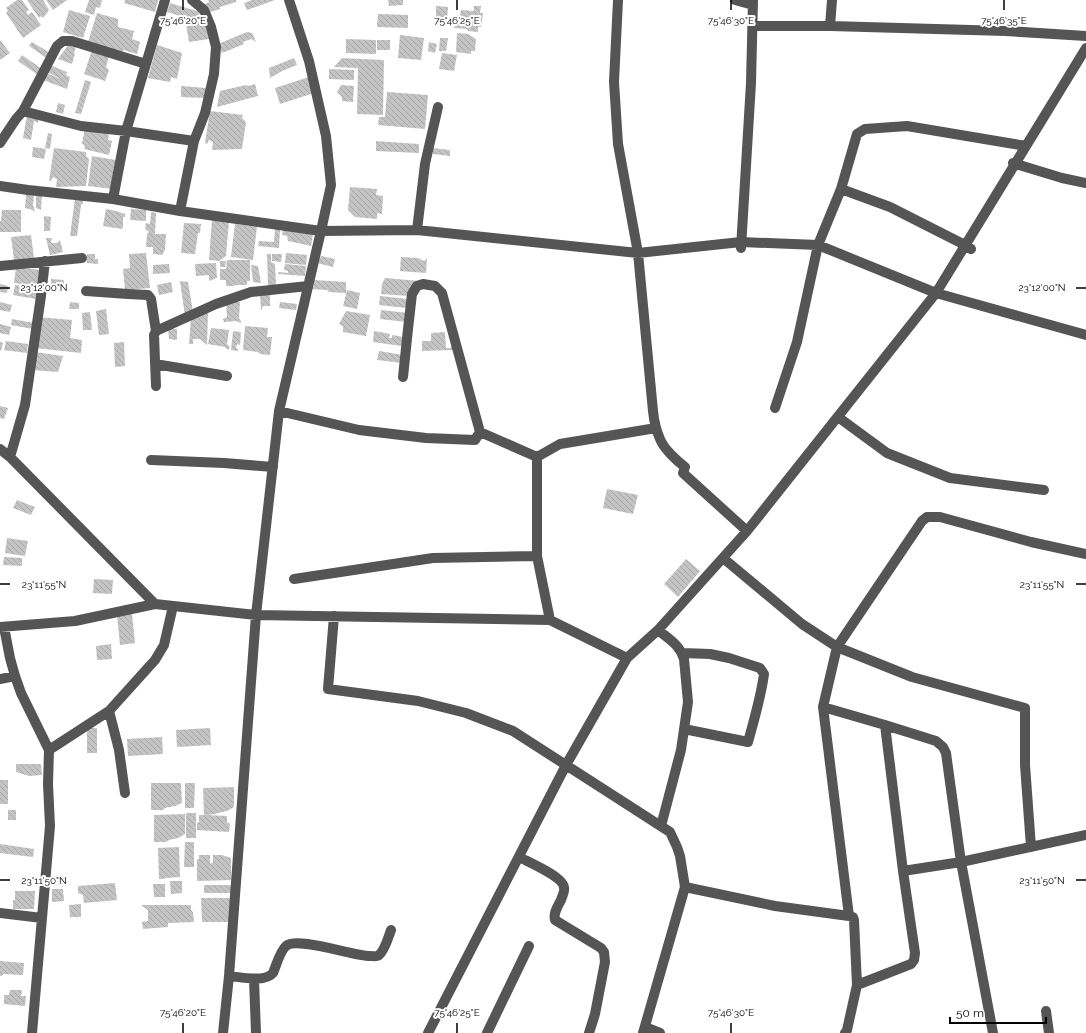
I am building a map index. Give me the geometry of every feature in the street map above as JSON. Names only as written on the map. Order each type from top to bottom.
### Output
[{"type":"street","points":[[113,199],[126,131],[165,0]]},
{"type":"street","points":[[180,211],[194,141],[204,113],[214,74],[216,47],[211,27],[204,10],[192,0]]},
{"type":"street","points":[[223,1033],[229,976],[256,615],[279,411],[331,185],[326,136],[309,61],[289,0]]},
{"type":"street","points":[[618,0],[614,82],[618,144],[638,253],[653,411],[656,428],[660,441],[676,461],[685,467],[683,473],[747,532]]},
{"type":"street","points":[[735,0],[753,3],[751,83],[742,245]]},
{"type":"street","points":[[830,26],[832,0]]},
{"type":"street","points":[[753,26],[830,26],[1006,30],[1086,36]]},
{"type":"street","points":[[0,143],[23,111],[57,46],[63,41],[72,41],[146,64]]},
{"type":"street","points":[[428,1033],[566,765],[627,658],[658,630],[747,532],[936,293],[968,247],[1014,163],[1086,48]]},
{"type":"street","points":[[417,230],[425,164],[438,107]]},
{"type":"street","points":[[23,111],[80,126],[194,141]]},
{"type":"street","points":[[775,408],[798,342],[818,246],[841,189],[857,134],[865,129],[907,126],[1026,146]]},
{"type":"street","points":[[1014,163],[1062,178],[1086,183]]},
{"type":"street","points":[[0,186],[113,199],[180,211],[321,231],[417,230],[638,253],[742,245],[818,246],[936,293],[1086,335]]},
{"type":"street","points":[[841,189],[890,207],[968,247]]},
{"type":"street","points":[[0,266],[82,258]]},
{"type":"street","points":[[10,457],[25,405],[45,261]]},
{"type":"street","points":[[279,411],[359,430],[426,438],[475,440],[480,432],[442,293],[435,286],[423,284],[417,286],[412,294],[403,378]]},
{"type":"street","points":[[156,331],[216,304],[251,292],[308,286]]},
{"type":"street","points":[[86,291],[150,296],[156,331],[154,335],[156,386]]},
{"type":"street","points":[[155,364],[227,376]]},
{"type":"street","points":[[838,417],[887,453],[950,478],[1044,490]]},
{"type":"street","points":[[537,458],[560,444],[656,428]]},
{"type":"street","points":[[480,432],[537,458]]},
{"type":"street","points":[[0,449],[10,457],[155,604]]},
{"type":"street","points":[[537,458],[537,556],[550,620]]},
{"type":"street","points":[[151,460],[224,463],[272,468]]},
{"type":"street","points":[[849,916],[822,707],[837,647],[922,521],[927,517],[940,517],[1031,542],[1086,554]]},
{"type":"street","points":[[294,579],[433,558],[537,556]]},
{"type":"street","points":[[723,558],[802,624],[837,647],[912,677],[1025,708],[1025,765],[1031,847]]},
{"type":"street","points":[[32,1033],[50,826],[48,784],[49,750],[21,693],[2,627],[75,622],[155,604],[256,615],[550,620],[627,658]]},
{"type":"street","points":[[49,750],[109,711],[155,660],[164,645],[173,606]]},
{"type":"street","points":[[334,616],[328,689],[418,701],[466,713],[513,731],[670,832],[680,856],[684,886],[644,1030],[660,1033]]},
{"type":"street","points":[[658,630],[679,647],[683,654],[688,702],[681,750],[661,826]]},
{"type":"street","points":[[683,654],[710,654],[729,658],[760,668],[764,674],[758,706],[748,742],[684,729]]},
{"type":"street","points":[[0,679],[15,676]]},
{"type":"street","points":[[822,707],[936,741],[943,747],[946,753],[961,862],[993,1033]]},
{"type":"street","points":[[109,711],[119,750],[125,793]]},
{"type":"street","points":[[857,985],[911,964],[914,960],[915,953],[885,725]]},
{"type":"street","points":[[903,870],[961,862],[1086,835]]},
{"type":"street","points":[[519,857],[546,871],[563,883],[564,892],[554,915],[555,920],[601,948],[604,952],[605,962],[593,1023],[589,1033]]},
{"type":"street","points":[[684,886],[775,906],[853,917],[857,985],[847,1030],[845,1033]]},
{"type":"street","points":[[0,913],[42,918]]},
{"type":"street","points":[[229,976],[254,979],[267,978],[273,973],[282,950],[290,943],[304,943],[362,956],[380,955],[391,930]]},
{"type":"street","points":[[487,1033],[529,946]]},
{"type":"street","points":[[254,979],[256,1033]]},
{"type":"street","points":[[1046,1011],[1049,1033]]},
{"type":"building","points":[[17,0],[22,0],[29,10],[26,12],[28,15],[32,12],[41,25],[23,38],[6,13],[8,11],[6,8]]},
{"type":"building","points":[[27,0],[43,0],[49,10],[43,18],[41,16],[39,18]]},
{"type":"building","points":[[46,0],[67,0],[53,10]]},
{"type":"building","points":[[89,0],[102,0],[100,8],[96,7],[94,15],[85,12]]},
{"type":"building","points":[[125,0],[158,0],[155,12],[124,3]]},
{"type":"building","points":[[208,0],[236,0],[236,2],[207,13],[203,5],[209,2]]},
{"type":"building","points":[[252,0],[275,0],[247,10],[244,3]]},
{"type":"building","points":[[388,0],[403,0],[403,5],[389,6]]},
{"type":"building","points":[[170,3],[200,12],[197,21],[167,12]]},
{"type":"building","points":[[436,6],[448,7],[447,21],[436,21]]},
{"type":"building","points":[[474,6],[481,6],[480,13],[483,13],[481,27],[478,27],[478,32],[454,28],[456,16],[460,15],[461,10],[474,11]]},
{"type":"building","points":[[69,10],[90,16],[83,38],[63,32]]},
{"type":"building","points":[[97,13],[118,19],[118,27],[134,31],[132,39],[140,42],[137,54],[123,50],[122,52],[88,42]]},
{"type":"building","points":[[378,14],[408,15],[408,28],[377,27]]},
{"type":"building","points":[[205,20],[209,39],[189,42],[186,24]]},
{"type":"building","points":[[247,32],[252,33],[256,42],[251,39],[243,42],[244,44],[222,53],[218,44]]},
{"type":"building","points":[[457,33],[468,34],[476,39],[475,51],[471,51],[471,54],[456,52]]},
{"type":"building","points":[[400,35],[424,38],[421,60],[398,58]]},
{"type":"building","points":[[440,38],[448,38],[446,51],[439,51]]},
{"type":"building","points":[[346,39],[376,40],[376,54],[346,53]]},
{"type":"building","points":[[0,40],[10,53],[0,60]]},
{"type":"building","points":[[377,40],[390,40],[390,50],[377,50]]},
{"type":"building","points":[[32,42],[50,53],[48,59],[29,46]]},
{"type":"building","points":[[429,42],[437,44],[435,53],[428,51]]},
{"type":"building","points":[[69,44],[76,47],[72,64],[58,59]]},
{"type":"building","points":[[157,45],[182,53],[177,79],[171,77],[170,82],[148,78]]},
{"type":"building","points":[[92,50],[109,56],[106,67],[109,70],[105,81],[84,74]]},
{"type":"building","points":[[442,53],[457,55],[454,71],[439,69]]},
{"type":"building","points":[[22,55],[42,69],[38,75],[18,61]]},
{"type":"building","points":[[294,58],[297,65],[270,78],[269,68]]},
{"type":"building","points":[[342,58],[384,60],[383,115],[357,114],[358,68],[334,67]]},
{"type":"building","points":[[50,65],[67,72],[66,75],[70,77],[67,89],[43,80],[46,73],[61,79],[47,72]]},
{"type":"building","points":[[329,69],[354,70],[354,80],[329,79]]},
{"type":"building","points":[[309,77],[314,93],[280,104],[275,88]]},
{"type":"building","points":[[85,80],[91,82],[81,114],[75,113]]},
{"type":"building","points":[[255,84],[258,96],[217,107],[220,91]]},
{"type":"building","points":[[341,85],[354,86],[353,102],[342,101],[342,97],[337,92]]},
{"type":"building","points":[[181,86],[206,88],[206,98],[181,97]]},
{"type":"building","points":[[387,92],[428,95],[425,129],[378,125],[379,117],[385,117]]},
{"type":"building","points":[[58,103],[65,105],[63,114],[56,112]]},
{"type":"building","points":[[210,111],[243,115],[242,118],[246,122],[242,149],[212,150],[213,142],[209,140],[207,144],[205,143]]},
{"type":"building","points":[[27,115],[39,116],[38,123],[34,121],[31,140],[23,138]]},
{"type":"building","points":[[85,128],[109,133],[108,140],[112,141],[109,155],[84,149],[85,146],[82,143]]},
{"type":"building","points":[[48,133],[52,134],[50,149],[45,148]]},
{"type":"building","points":[[376,141],[419,144],[419,153],[376,151]]},
{"type":"building","points":[[33,147],[46,149],[44,159],[32,157]]},
{"type":"building","points":[[54,148],[86,152],[86,156],[89,159],[86,186],[56,187],[57,179],[53,177],[51,181],[49,181]]},
{"type":"building","points":[[433,148],[450,150],[450,156],[433,154]]},
{"type":"building","points":[[92,156],[116,160],[112,189],[88,186]]},
{"type":"building","points":[[350,187],[377,189],[376,195],[383,196],[382,214],[377,213],[377,219],[355,217],[348,210]]},
{"type":"building","points":[[26,194],[34,195],[33,205],[35,212],[25,208]]},
{"type":"building","points":[[36,194],[42,194],[41,210],[36,208]]},
{"type":"building","points":[[75,198],[83,199],[83,203],[81,205],[77,236],[70,236]]},
{"type":"building","points":[[106,209],[125,214],[125,217],[123,217],[122,229],[103,226]]},
{"type":"building","points":[[131,209],[146,210],[146,221],[130,220]]},
{"type":"building","points":[[2,210],[21,210],[21,232],[0,232]]},
{"type":"building","points":[[151,212],[156,213],[155,234],[166,234],[165,250],[162,255],[153,254],[153,247],[146,247],[147,234],[149,232],[145,229],[146,223],[150,224]]},
{"type":"building","points":[[44,216],[51,217],[50,231],[44,231]]},
{"type":"building","points":[[212,220],[229,222],[226,256],[219,261],[209,260]]},
{"type":"building","points":[[184,223],[201,224],[195,254],[181,253]]},
{"type":"building","points":[[235,224],[257,227],[253,260],[231,257]]},
{"type":"building","points":[[283,228],[313,234],[311,246],[288,241],[287,236],[282,235]]},
{"type":"building","points":[[275,229],[280,229],[279,248],[258,246],[259,241],[274,242]]},
{"type":"building","points":[[31,235],[34,258],[14,260],[11,237]]},
{"type":"building","points":[[46,238],[52,238],[51,243],[57,243],[60,240],[63,252],[50,255]]},
{"type":"building","points":[[146,253],[150,288],[125,290],[123,269],[130,268],[129,254]]},
{"type":"building","points":[[286,253],[307,255],[306,265],[285,263]]},
{"type":"building","points":[[87,254],[95,254],[95,259],[98,259],[98,264],[87,263]]},
{"type":"building","points":[[267,254],[271,254],[271,262],[275,264],[276,285],[268,286]]},
{"type":"building","points":[[272,254],[282,254],[281,262],[272,261]]},
{"type":"building","points":[[321,256],[335,259],[333,267],[317,263]]},
{"type":"building","points":[[401,257],[418,258],[424,261],[427,258],[426,273],[400,271]]},
{"type":"building","points":[[227,260],[250,260],[250,281],[247,281],[247,285],[226,286],[226,280],[220,280],[220,269],[226,269]]},
{"type":"building","points":[[220,261],[226,261],[225,267],[220,267]]},
{"type":"building","points":[[216,263],[217,278],[209,281],[209,275],[196,276],[195,264]]},
{"type":"building","points":[[169,264],[170,273],[153,274],[153,265]]},
{"type":"building","points":[[285,264],[306,266],[305,276],[278,274],[279,272],[288,273],[288,271],[284,270]]},
{"type":"building","points":[[251,265],[258,266],[261,283],[253,282]]},
{"type":"building","points":[[16,267],[41,270],[39,286],[14,283]]},
{"type":"building","points":[[385,278],[420,281],[409,296],[381,294],[382,284]]},
{"type":"building","points":[[51,279],[64,280],[64,288],[51,286]]},
{"type":"building","points":[[314,280],[346,282],[346,293],[310,289],[310,284],[314,287]]},
{"type":"building","points":[[180,281],[188,282],[193,312],[185,316]]},
{"type":"building","points":[[171,282],[173,292],[159,295],[157,285]]},
{"type":"building","points":[[0,284],[8,286],[7,293],[0,292]]},
{"type":"building","points":[[15,285],[38,288],[36,299],[13,295]]},
{"type":"building","points":[[347,290],[360,293],[357,309],[343,306]]},
{"type":"building","points":[[260,292],[270,292],[270,306],[263,306],[261,311]]},
{"type":"building","points":[[380,296],[408,299],[407,308],[379,305]]},
{"type":"building","points":[[0,302],[12,305],[10,312],[0,310]]},
{"type":"building","points":[[70,302],[79,303],[79,309],[69,309]]},
{"type":"building","points":[[226,302],[240,302],[239,318],[241,323],[236,321],[224,322],[223,319],[227,317]]},
{"type":"building","points":[[280,302],[297,304],[296,310],[279,308]]},
{"type":"building","points":[[106,309],[109,334],[99,335],[96,311]]},
{"type":"building","points":[[381,310],[408,313],[407,322],[380,319]]},
{"type":"building","points":[[346,311],[370,315],[366,336],[343,332],[343,326],[339,324]]},
{"type":"building","points":[[90,312],[92,330],[83,330],[82,313]]},
{"type":"building","points":[[201,313],[208,313],[207,345],[200,339],[193,339],[193,344],[189,344],[191,317]]},
{"type":"building","points":[[38,317],[72,320],[70,338],[82,340],[81,353],[35,348]]},
{"type":"building","points":[[12,319],[34,323],[33,329],[11,325]]},
{"type":"building","points":[[0,324],[11,327],[9,335],[0,333]]},
{"type":"building","points":[[245,326],[268,328],[267,337],[272,337],[270,355],[243,350]]},
{"type":"building","points":[[211,328],[229,330],[227,344],[230,347],[228,350],[225,347],[208,344]]},
{"type":"building","points":[[168,329],[177,329],[177,339],[169,339]]},
{"type":"building","points":[[233,331],[241,332],[240,345],[237,344],[236,348],[238,351],[231,350]]},
{"type":"building","points":[[374,331],[390,334],[389,338],[392,338],[392,335],[404,337],[402,346],[373,342]]},
{"type":"building","points":[[445,332],[446,348],[451,348],[451,338],[453,350],[422,351],[422,341],[431,341],[431,333]]},
{"type":"building","points":[[6,341],[28,344],[27,353],[4,350]]},
{"type":"building","points":[[0,342],[3,343],[1,351],[0,350]]},
{"type":"building","points":[[124,342],[125,366],[115,367],[114,343]]},
{"type":"building","points":[[379,351],[403,355],[402,363],[377,360]]},
{"type":"building","points":[[35,352],[63,356],[58,372],[32,370]]},
{"type":"building","points":[[0,406],[8,408],[4,419],[0,418]]},
{"type":"building","points":[[607,489],[638,495],[633,514],[603,508]]},
{"type":"building","points":[[17,500],[35,507],[31,515],[13,508]]},
{"type":"building","points":[[7,538],[28,541],[25,556],[5,553]]},
{"type":"building","points":[[4,557],[22,558],[22,566],[3,565]]},
{"type":"building","points":[[686,559],[700,571],[678,597],[664,584]]},
{"type":"building","points":[[94,579],[113,580],[112,594],[93,593]]},
{"type":"building","points":[[132,613],[135,643],[120,645],[117,614]]},
{"type":"building","points":[[111,644],[112,659],[97,660],[96,646]]},
{"type":"building","points":[[87,728],[97,728],[97,753],[87,753]]},
{"type":"building","points":[[210,728],[211,745],[177,747],[176,730]]},
{"type":"building","points":[[162,737],[163,754],[128,756],[127,739]]},
{"type":"building","points":[[16,764],[41,764],[42,775],[29,776],[16,772]]},
{"type":"building","points":[[0,780],[8,780],[8,804],[0,804]]},
{"type":"building","points":[[151,783],[181,783],[182,803],[163,810],[151,810]]},
{"type":"building","points":[[185,783],[195,783],[194,808],[185,808]]},
{"type":"building","points":[[234,787],[234,807],[227,811],[207,815],[227,816],[227,822],[230,824],[229,832],[197,830],[199,815],[204,815],[203,788]]},
{"type":"building","points":[[8,810],[16,810],[16,820],[8,820]]},
{"type":"building","points":[[186,813],[196,813],[196,838],[186,838]]},
{"type":"building","points":[[185,814],[185,834],[166,842],[154,842],[154,815]]},
{"type":"building","points":[[185,842],[194,842],[194,867],[184,867]]},
{"type":"building","points":[[0,844],[34,849],[33,857],[0,853]]},
{"type":"building","points":[[179,847],[180,877],[159,879],[158,848]]},
{"type":"building","points":[[199,855],[210,855],[210,864],[213,862],[213,855],[222,855],[231,858],[231,880],[197,881],[197,859],[199,859]]},
{"type":"building","points":[[170,881],[182,881],[182,893],[171,894]]},
{"type":"building","points":[[115,883],[117,900],[84,903],[83,895],[78,893],[78,886]]},
{"type":"building","points":[[153,884],[165,884],[165,897],[154,897]]},
{"type":"building","points":[[204,885],[231,885],[231,894],[204,893]]},
{"type":"building","points":[[52,889],[63,889],[64,901],[52,902]]},
{"type":"building","points":[[15,891],[35,891],[34,909],[13,909]]},
{"type":"building","points":[[201,898],[230,898],[231,922],[202,922]]},
{"type":"building","points":[[81,904],[81,917],[70,917],[69,905]]},
{"type":"building","points":[[141,905],[191,905],[194,922],[168,923],[168,927],[143,929],[142,922],[148,921],[148,910]]},
{"type":"building","points":[[0,961],[24,963],[23,975],[3,974],[0,976]]},
{"type":"building","points":[[10,990],[22,990],[21,996],[26,996],[25,1006],[4,1004],[4,995],[9,995]]}]
